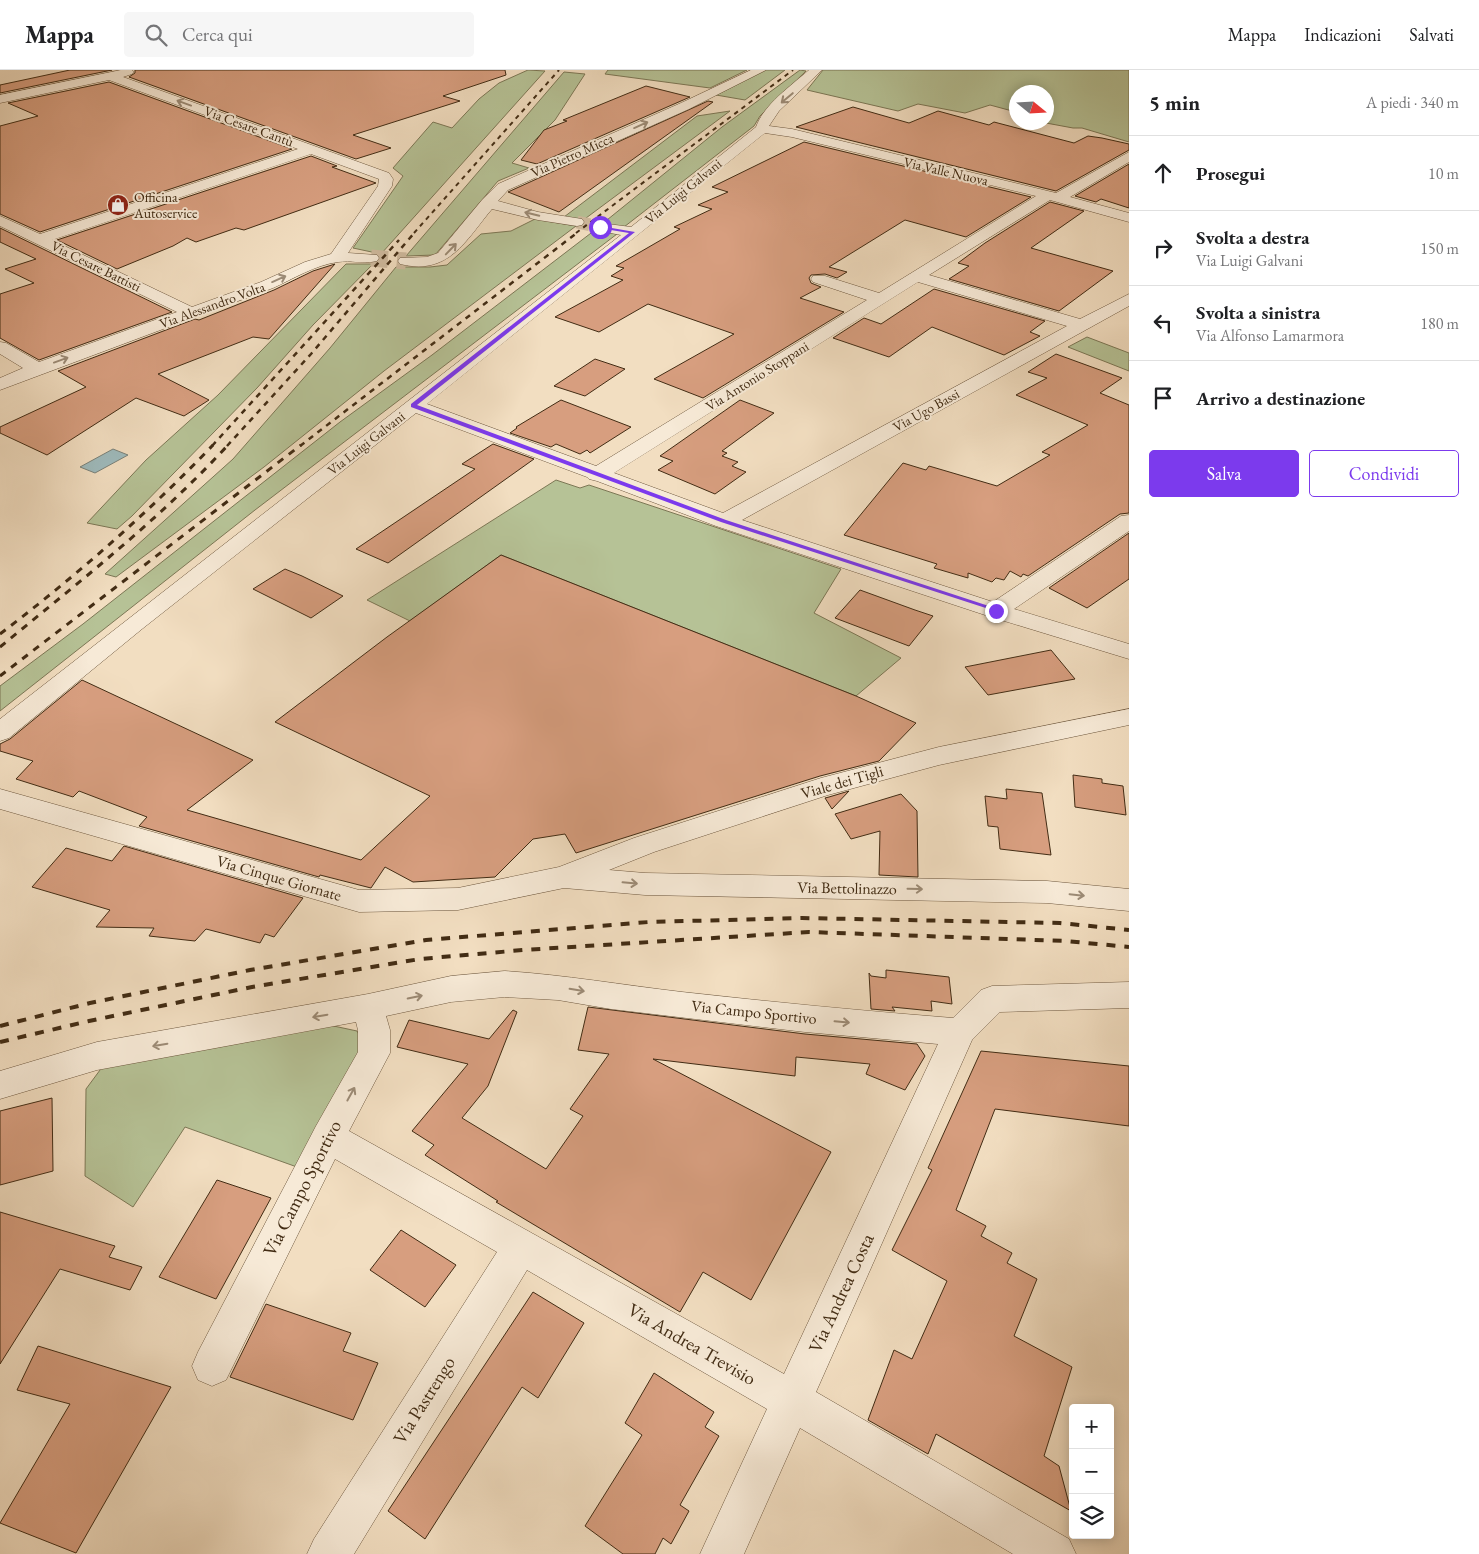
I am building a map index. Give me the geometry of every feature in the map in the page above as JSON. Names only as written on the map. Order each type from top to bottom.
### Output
[{"type":"street","points":[[0,99],[140,70]]},
{"type":"street","name":"Via Pietro Micca","points":[[406,261],[429,262],[443,256],[458,241],[487,203],[503,187],[686,106],[760,70]]},
{"type":"street","name":"Via Luigi Galvani","points":[[0,732],[134,624],[762,129],[765,120],[775,108],[816,70]]},
{"type":"street","name":"Via Cesare Cantù","points":[[110,76],[379,173],[386,179],[385,186],[337,257]]},
{"type":"street","name":"Via Valle Nuova","points":[[762,129],[792,133],[1052,196],[1129,218]]},
{"type":"street","points":[[39,239],[312,149]]},
{"type":"street","name":"Via Antonio Stoppani","points":[[596,475],[1052,196],[1129,156]]},
{"type":"street","points":[[487,203],[538,216],[576,222]]},
{"type":"street","name":"Via Cesare Battisti","points":[[0,220],[192,313]]},
{"type":"street","points":[[600,227],[632,232]]},
{"type":"street","points":[[337,257],[371,258]]},
{"type":"street","name":"Via Alessandro Volta","points":[[0,385],[37,369],[267,285],[337,257]]},
{"type":"street","points":[[918,277],[1081,325]]},
{"type":"street","points":[[819,279],[882,299]]},
{"type":"street","name":"Via Ugo Bassi","points":[[724,521],[1129,299]]},
{"type":"street","points":[[0,347],[37,369]]},
{"type":"street","points":[[413,405],[596,475],[724,521],[996,611],[1129,652]]},
{"type":"street","points":[[996,611],[1129,521]]},
{"type":"street","name":"Viale dei Tigli","points":[[564,877],[644,845],[821,787],[939,756],[1129,717]]},
{"type":"street","name":"Via Cinque Giornate","points":[[0,799],[359,901],[458,899],[564,877]]},
{"type":"street","name":"Via Bettolinazzo","points":[[564,877],[645,884],[1047,892],[1129,900]]},
{"type":"street","name":"Via Campo Sportivo","points":[[0,1085],[97,1056],[368,1007],[451,989],[505,984],[558,987],[621,997],[805,1019],[960,1032]]},
{"type":"street","points":[[960,1032],[992,1000],[1129,995]]},
{"type":"street","name":"Via Campo Sportivo","points":[[212,1366],[328,1137],[374,1053],[374,1030],[368,1007]]},
{"type":"street","name":"Via Andrea Costa","points":[[722,1554],[960,1032]]},
{"type":"street","name":"Via Andrea Trevisio","points":[[328,1137],[791,1400],[1054,1554]]},
{"type":"street","name":"Via Pastrengo","points":[[329,1554],[521,1247]]},
{"type":"green space","points":[[528,70],[545,71],[381,254],[353,248],[403,176],[393,168],[433,122],[452,128],[479,99],[499,83]]},
{"type":"green space","points":[[608,70],[747,70],[710,88],[605,74]]},
{"type":"green space","points":[[766,70],[785,70],[745,100],[716,95]]},
{"type":"green space","points":[[800,70],[806,71],[760,116],[754,126],[624,227],[602,224],[722,127]]},
{"type":"green space","points":[[823,70],[1129,70],[1129,142],[1082,128],[1054,124],[1054,85],[1009,85],[1009,110],[990,105],[965,113],[918,104],[898,111],[807,90]]},
{"type":"green space","points":[[564,72],[585,74],[555,120],[512,163],[529,168],[498,181],[435,255],[406,256]]},
{"type":"green space","points":[[730,111],[582,221],[564,217],[697,116]]},
{"type":"green space","points":[[535,219],[576,226],[384,371],[264,467],[116,577],[105,574],[233,459],[330,348],[396,267],[447,265],[481,234],[511,231]]},
{"type":"green space","points":[[595,230],[617,234],[255,510],[0,711],[0,686],[83,624],[340,422],[432,355]]},
{"type":"green space","points":[[346,264],[373,264],[313,325],[257,388],[132,516],[117,529],[87,523],[146,460],[218,395]]},
{"type":"green space","points":[[1087,337],[1129,353],[1129,371],[1068,347]]},
{"type":"green space","points":[[556,480],[580,488],[589,485],[841,569],[814,613],[901,658],[856,696],[501,555],[410,621],[367,600]]},
{"type":"green space","points":[[329,1025],[357,1031],[365,1045],[297,1167],[185,1127],[133,1207],[85,1176],[86,1089],[103,1066]]},
{"type":"water","points":[[113,449],[128,455],[95,473],[80,467]]},
{"type":"building","points":[[70,70],[112,70],[0,93],[0,85]]},
{"type":"building","points":[[135,70],[505,70],[506,75],[443,96],[460,101],[353,135],[391,148],[356,159],[129,77],[135,73]]},
{"type":"building","points":[[109,82],[292,149],[40,232],[0,214],[0,126],[38,116],[8,103]]},
{"type":"building","points":[[646,86],[690,97],[537,164],[521,160],[544,130],[567,121],[563,120]]},
{"type":"building","points":[[708,101],[713,102],[559,212],[508,192]]},
{"type":"building","points":[[853,107],[909,123],[938,111],[989,125],[994,122],[1009,126],[1009,130],[1024,130],[1074,143],[1088,136],[1102,138],[1129,144],[1129,150],[1056,191],[796,127]]},
{"type":"building","points":[[804,142],[1031,197],[966,237],[905,220],[829,267],[847,272],[837,278],[825,274],[811,275],[809,278],[811,283],[821,287],[800,298],[844,312],[703,398],[654,379],[734,334],[648,304],[599,332],[555,317],[623,280],[611,276],[624,268],[616,266],[680,229],[674,227],[712,209],[698,205],[728,192],[712,187]]},
{"type":"building","points":[[311,156],[337,166],[332,167],[376,183],[244,230],[236,228],[196,242],[187,238],[173,246],[117,269],[57,240]]},
{"type":"building","points":[[1129,164],[1129,208],[1101,199],[1096,202],[1075,196]]},
{"type":"building","points":[[1050,202],[1084,211],[1031,248],[1113,271],[1059,311],[949,279],[969,266],[958,263],[985,243]]},
{"type":"building","points":[[0,228],[172,312],[39,360],[0,338],[0,294],[34,283],[5,269],[36,259],[0,242]]},
{"type":"building","points":[[335,264],[269,339],[253,337],[158,374],[209,400],[184,416],[136,398],[47,455],[0,433],[0,427],[86,387],[58,371],[195,319],[199,320],[274,290],[313,271]]},
{"type":"building","points":[[934,289],[1045,321],[1030,332],[1040,336],[1004,355],[932,327],[889,357],[833,338],[864,318],[881,324]]},
{"type":"building","points":[[1056,354],[1122,378],[1100,393],[1129,405],[1129,513],[1120,514],[1028,576],[1023,574],[1021,577],[1010,571],[1004,580],[996,578],[992,582],[968,573],[968,578],[934,568],[937,564],[844,535],[903,463],[926,470],[929,466],[997,486],[1050,455],[1042,452],[1088,425],[1016,395],[1047,378],[1028,372]]},
{"type":"building","points":[[595,359],[625,369],[585,396],[554,386]]},
{"type":"building","points":[[561,400],[631,427],[590,453],[587,450],[580,454],[556,444],[551,447],[510,433],[516,427]]},
{"type":"building","points":[[740,400],[774,413],[722,451],[727,453],[722,456],[738,462],[732,466],[746,472],[715,494],[658,470],[673,461],[660,456]]},
{"type":"building","points":[[493,444],[534,459],[388,563],[356,549],[475,469],[462,464]]},
{"type":"building","points":[[1129,533],[1129,579],[1087,608],[1049,588]]},
{"type":"building","points":[[501,555],[856,696],[916,723],[879,761],[820,776],[576,853],[565,834],[533,839],[495,877],[413,882],[385,867],[371,888],[320,875],[319,877],[139,826],[147,817],[79,791],[73,797],[16,779],[33,761],[0,751],[0,744],[10,739],[82,680],[253,760],[187,810],[361,860],[430,796],[275,722],[387,637]]},
{"type":"building","points":[[285,569],[343,596],[311,618],[253,589]]},
{"type":"building","points":[[860,590],[933,616],[909,646],[835,618]]},
{"type":"building","points":[[1051,650],[1075,679],[988,695],[965,667]]},
{"type":"building","points":[[1073,775],[1102,779],[1102,783],[1123,786],[1126,815],[1075,807]]},
{"type":"building","points":[[1006,789],[1042,793],[1051,855],[1000,849],[998,827],[988,826],[985,796],[1007,799]]},
{"type":"building","points":[[849,791],[832,809],[825,798],[829,797]]},
{"type":"building","points":[[901,794],[917,811],[918,877],[879,875],[880,831],[851,839],[835,814]]},
{"type":"building","points":[[124,846],[303,898],[274,937],[265,934],[260,943],[206,929],[195,941],[149,936],[154,928],[96,927],[110,910],[32,887],[66,848],[112,861]]},
{"type":"building","points":[[886,970],[949,977],[952,1004],[931,1001],[932,1011],[892,1007],[895,1011],[871,1009],[869,973],[871,976],[886,978]]},
{"type":"building","points":[[588,1007],[805,1034],[917,1044],[925,1056],[905,1090],[866,1074],[870,1064],[796,1057],[795,1076],[653,1059],[831,1152],[751,1300],[703,1272],[680,1312],[496,1202],[498,1201],[425,1155],[434,1145],[412,1131],[468,1064],[397,1047],[409,1020],[489,1039],[513,1010],[517,1012],[488,1086],[462,1118],[546,1169],[583,1116],[570,1109],[609,1054],[578,1050]]},
{"type":"building","points":[[981,1051],[1129,1066],[1129,1126],[995,1109],[956,1210],[986,1226],[981,1236],[1012,1253],[1007,1263],[1037,1279],[1014,1336],[1072,1367],[1044,1456],[1059,1466],[1069,1510],[936,1434],[928,1454],[868,1420],[894,1350],[912,1359],[947,1281],[892,1250],[932,1170],[928,1168]]},
{"type":"building","points":[[52,1098],[53,1171],[0,1185],[0,1111]]},
{"type":"building","points":[[217,1180],[271,1198],[216,1299],[159,1277]]},
{"type":"building","points":[[0,1212],[115,1246],[109,1257],[142,1267],[130,1290],[60,1269],[0,1364]]},
{"type":"building","points":[[401,1230],[456,1265],[425,1307],[370,1270]]},
{"type":"building","points":[[533,1292],[584,1323],[538,1398],[522,1387],[425,1539],[388,1511]]},
{"type":"building","points":[[266,1304],[351,1333],[343,1351],[378,1363],[353,1420],[230,1377]]},
{"type":"building","points":[[38,1346],[171,1387],[76,1553],[0,1523],[70,1404],[17,1390]]},
{"type":"building","points":[[654,1373],[714,1412],[705,1427],[719,1436],[680,1505],[689,1511],[671,1544],[663,1538],[655,1554],[623,1554],[585,1526],[642,1435],[625,1423]]},
{"type":"tunnel","points":[[577,222],[600,227]]},
{"type":"tunnel","points":[[371,258],[406,261]]},
{"type":"railway","points":[[414,233],[559,70]]},
{"type":"railway","points":[[576,233],[793,70]]},
{"type":"railway","points":[[227,446],[311,354],[415,232]]},
{"type":"railway","points":[[300,446],[578,232]]},
{"type":"railway","points":[[212,446],[399,240]]},
{"type":"railway","points":[[0,634],[110,544],[213,445]]},
{"type":"railway","points":[[0,647],[146,525],[202,473],[228,445]]},
{"type":"railway","points":[[0,676],[301,445]]},
{"type":"railway","points":[[0,1026],[90,1003],[250,970],[426,940],[649,922],[802,918],[1060,923],[1129,930]]},
{"type":"railway","points":[[0,1042],[89,1021],[252,987],[420,959],[523,950],[809,932],[1066,941],[1129,947]]},
{"type":"place","name":"Officina Autoservice","points":[[118,205]]},
{"type":"route","points":[[600,227],[632,232],[618,245],[413,405],[596,475],[724,521],[996,611]]}]
